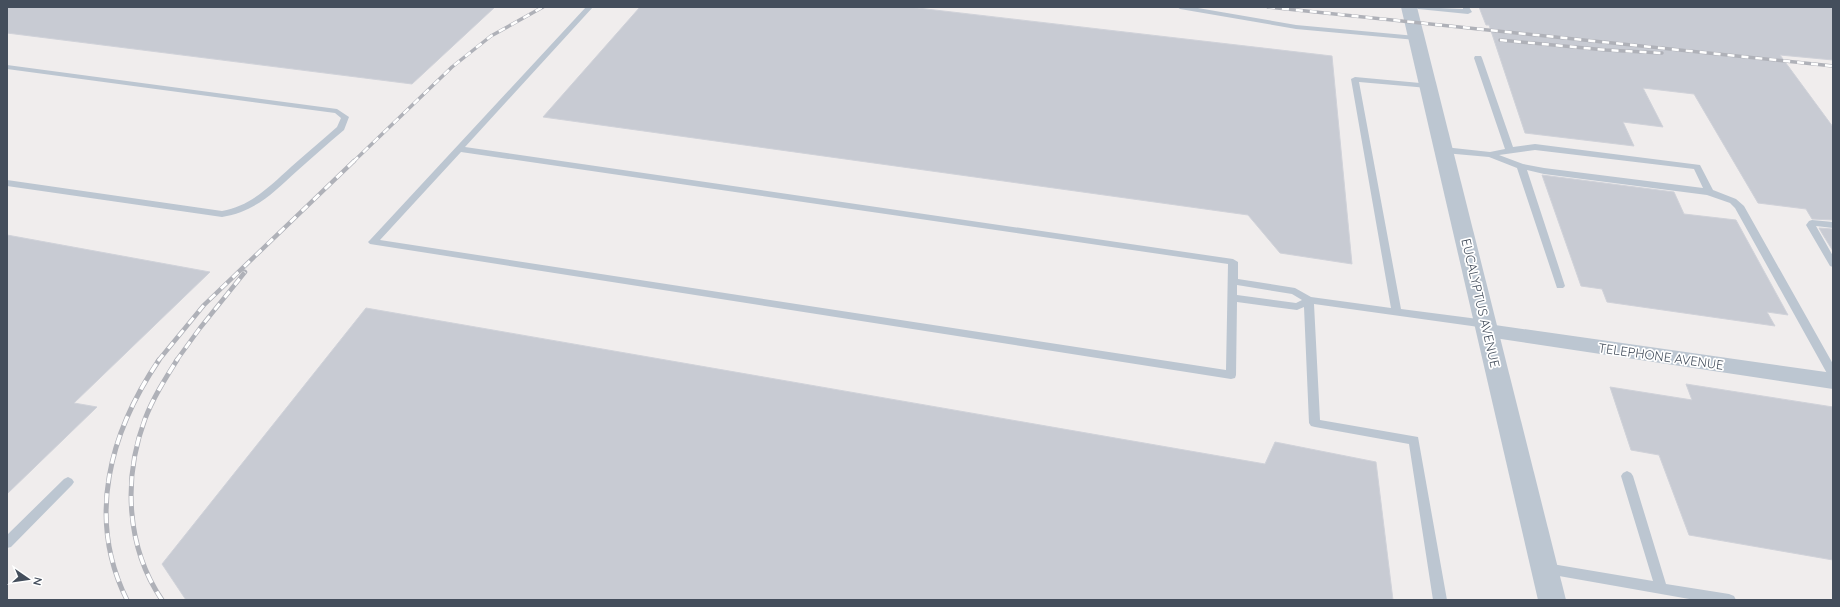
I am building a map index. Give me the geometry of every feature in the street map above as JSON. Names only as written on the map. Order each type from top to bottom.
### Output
[{"type":"street","name":"EUCALYPTUS AVENUE","points":[[1409,7],[1552,600]]},
{"type":"street","name":"TELEPHONE AVENUE","points":[[1487,327],[1833,381]]},
{"type":"lane","points":[[459,149],[1232,262],[1231,375],[374,242],[459,149],[590,7]]},
{"type":"lane","points":[[1180,7],[1296,27],[1416,38]]},
{"type":"lane","points":[[1418,7],[1468,12],[1466,7]]},
{"type":"lane","points":[[1478,58],[1510,150]]},
{"type":"lane","points":[[7,67],[337,111],[345,117],[341,128],[262,197],[242,209],[231,213],[222,214],[7,183]]},
{"type":"lane","points":[[1397,312],[1355,79],[1428,86]]},
{"type":"lane","points":[[1490,155],[1510,150],[1535,147],[1697,167],[1709,192]]},
{"type":"lane","points":[[1444,150],[1490,155],[1521,166],[1544,171],[1709,192],[1733,201],[1739,206],[1833,374]]},
{"type":"lane","points":[[1521,166],[1560,286]]},
{"type":"lane","points":[[1833,225],[1812,223],[1811,225],[1833,264]]},
{"type":"lane","points":[[1232,281],[1295,291],[1309,300],[1397,312],[1487,327]]},
{"type":"lane","points":[[1232,298],[1297,307],[1309,300]]},
{"type":"lane","points":[[1309,300],[1316,423],[1414,440],[1440,600]]},
{"type":"lane","points":[[1626,476],[1661,588]]},
{"type":"lane","points":[[7,543],[68,482]]},
{"type":"lane","points":[[1544,568],[1730,600]]},
{"type":"building","points":[[7,7],[495,7],[412,84],[7,33]]},
{"type":"building","points":[[640,7],[909,7],[1332,56],[1352,264],[1280,253],[1248,215],[543,117]]},
{"type":"building","points":[[1479,7],[1833,7],[1833,60],[1780,55],[1833,127],[1833,220],[1812,219],[1806,209],[1758,203],[1694,94],[1643,88],[1663,127],[1623,122],[1634,146],[1525,133],[1489,25],[1486,25]]},
{"type":"building","points":[[1542,175],[1674,192],[1684,214],[1736,220],[1788,315],[1767,312],[1775,326],[1607,302],[1602,289],[1581,286]]},
{"type":"building","points":[[1819,228],[1833,229],[1833,251],[1823,235]]},
{"type":"building","points":[[7,235],[210,272],[74,403],[97,407],[7,494]]},
{"type":"building","points":[[366,308],[1265,464],[1275,442],[1376,462],[1393,600],[186,600],[162,564]]},
{"type":"building","points":[[1686,384],[1833,407],[1833,560],[1689,535],[1659,455],[1631,450],[1610,387],[1692,400]]},
{"type":"railway","points":[[353,162],[452,67],[491,36],[543,7]]},
{"type":"railway","points":[[1268,7],[1833,66]]},
{"type":"railway","points":[[1500,40],[1606,50],[1662,53]]},
{"type":"railway","points":[[158,361],[204,305],[354,161]]},
{"type":"railway","points":[[176,361],[200,328],[245,272]]},
{"type":"railway","points":[[127,600],[115,569],[108,538],[106,507],[109,476],[117,446],[128,416],[142,388],[159,360]]},
{"type":"railway","points":[[162,600],[150,579],[141,558],[135,535],[131,488],[133,465],[145,419],[155,396],[177,360]]}]
